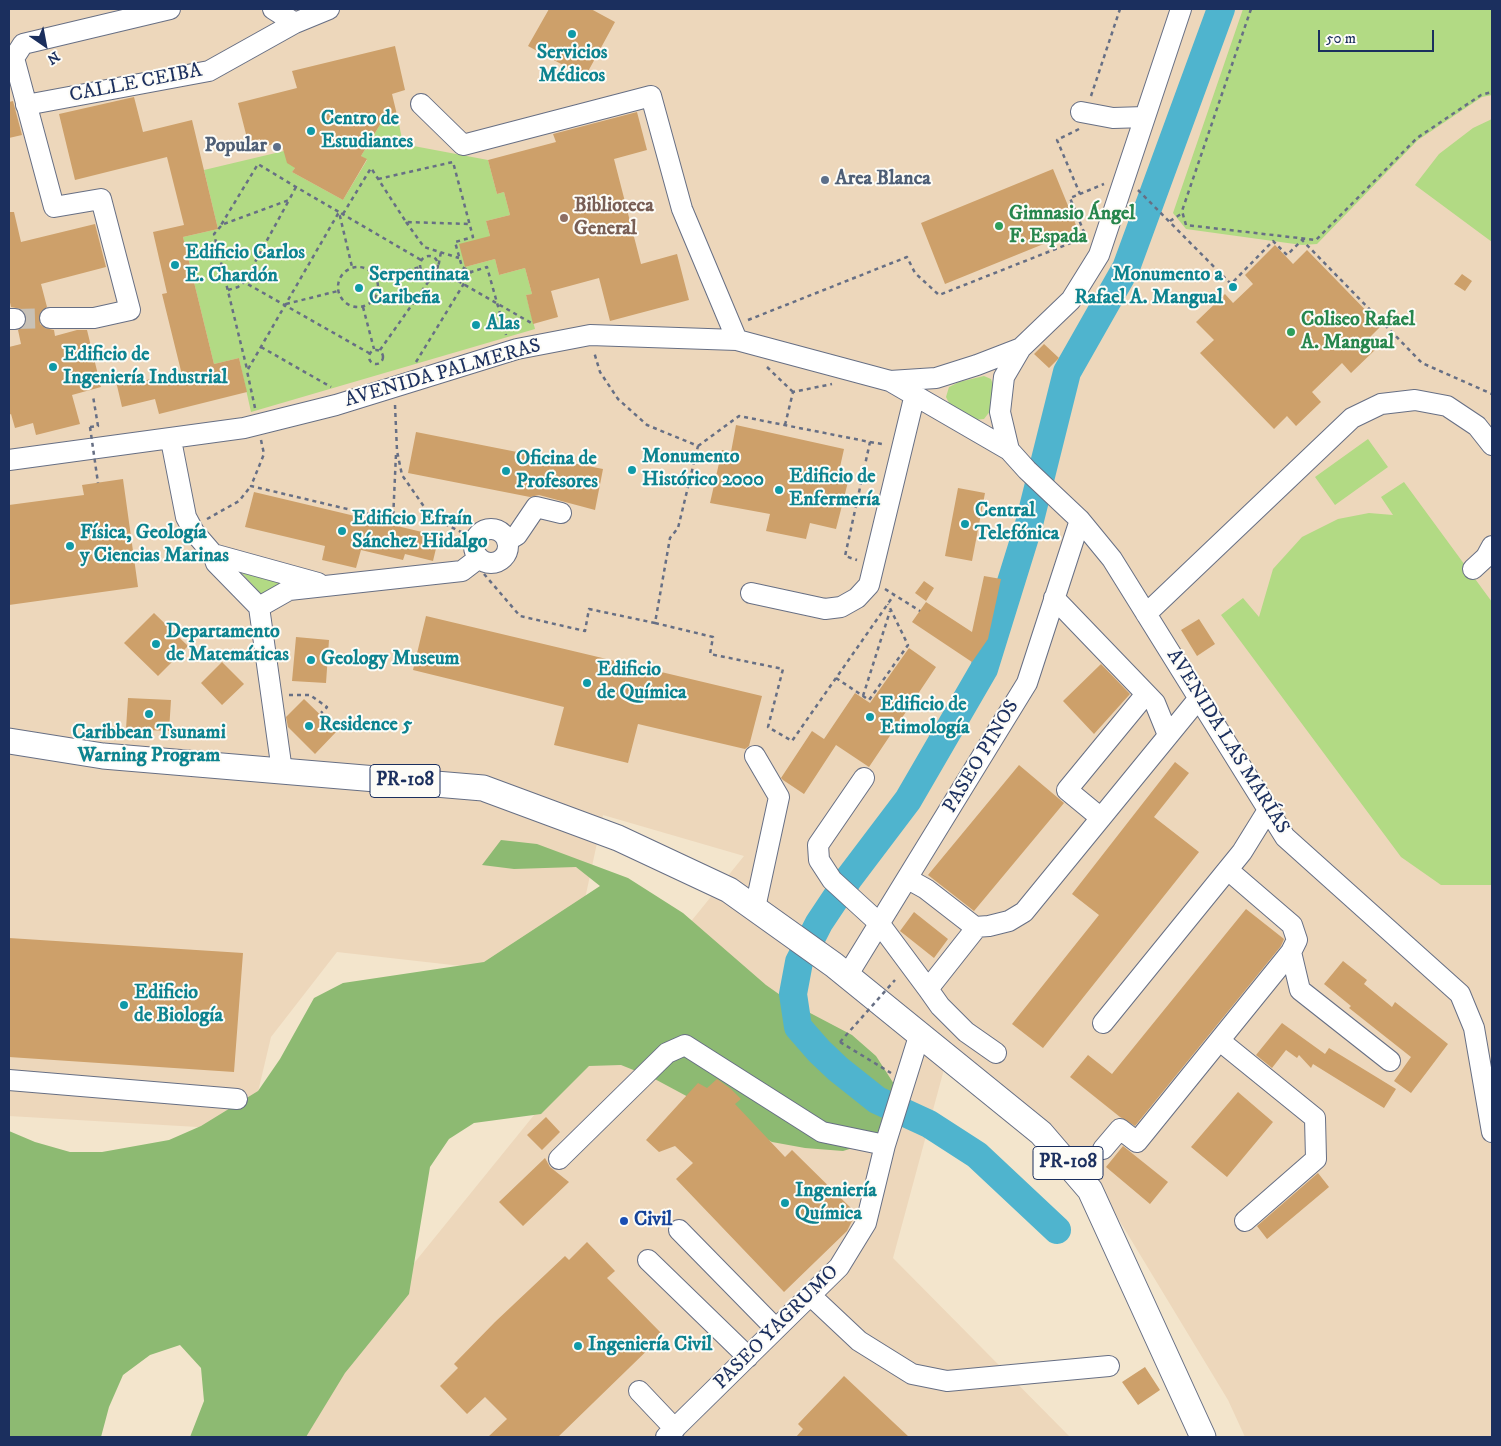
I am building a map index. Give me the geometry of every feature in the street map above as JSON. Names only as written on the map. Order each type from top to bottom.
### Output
[{"type":"main road","name":"PR-108","points":[[9,741],[103,756],[483,788],[618,838],[729,890],[841,971],[920,1033],[1041,1133],[1090,1190],[1203,1437]]},
{"type":"street","points":[[50,318],[94,318],[130,310],[101,198],[54,207],[14,58],[23,44],[170,9]]},
{"type":"street","points":[[273,9],[295,23]]},
{"type":"street","name":"CALLE CEIBA","points":[[26,105],[209,71],[295,23],[329,9]]},
{"type":"street","name":"AVENIDA PALMERAS","points":[[1009,450],[1000,412],[1004,377],[1021,348],[1071,300],[1098,255],[1132,189],[1144,116],[1181,9]]},
{"type":"street","points":[[420,104],[462,145],[651,96],[682,209],[733,332]]},
{"type":"street","points":[[1082,112],[1113,118],[1144,116]]},
{"type":"street","name":"AVENIDA PALMERAS","points":[[9,460],[171,440],[257,418],[336,405],[517,349],[590,335],[733,332],[890,381],[936,378],[977,366],[1021,348]]},
{"type":"street","points":[[890,381],[1009,450]]},
{"type":"street","points":[[751,593],[825,610],[841,607],[857,598],[871,580],[915,394]]},
{"type":"street","points":[[1146,614],[1352,418],[1381,404],[1415,400],[1447,406],[1477,426],[1492,446]]},
{"type":"street","points":[[171,440],[186,517],[194,532],[213,554],[216,563],[258,607],[282,771]]},
{"type":"street","name":"AVENIDA LAS MARÍAS","points":[[1009,450],[1027,470],[1080,520],[1112,559],[1286,837],[1460,994],[1474,1028],[1492,1132]]},
{"type":"street","points":[[258,607],[289,590],[462,571],[479,558],[474,548],[476,537],[485,529],[496,529],[506,536],[507,541],[517,535],[536,507],[561,513]]},
{"type":"street","name":"PASEO PINOS","points":[[841,971],[879,923],[908,879],[1026,683],[1080,520]]},
{"type":"street","points":[[1473,569],[1486,557],[1492,546]]},
{"type":"street","points":[[213,554],[327,585]]},
{"type":"street","points":[[1054,598],[1155,703],[1168,735]]},
{"type":"street","points":[[1101,818],[1066,790],[1146,694]]},
{"type":"street","points":[[908,879],[926,889],[958,916],[977,927],[1009,921],[1024,912],[1199,698]]},
{"type":"street","points":[[755,756],[779,797],[764,914]]},
{"type":"street","points":[[864,778],[818,845],[819,860],[832,880],[879,923],[940,1006],[966,1032],[996,1053]]},
{"type":"street","points":[[1104,1023],[1228,870],[1268,810]]},
{"type":"street","points":[[1103,1149],[1120,1128],[1137,1142],[1291,952],[1297,940],[1292,925],[1228,870]]},
{"type":"street","points":[[928,989],[977,927]]},
{"type":"street","points":[[1291,952],[1300,990],[1390,1061]]},
{"type":"street","name":"PASEO YAGRUMO","points":[[670,1433],[840,1267],[866,1223],[885,1145],[920,1033]]},
{"type":"street","points":[[1220,1041],[1315,1118],[1316,1159],[1245,1221]]},
{"type":"street","points":[[559,1159],[667,1053],[685,1045],[822,1132],[885,1145]]},
{"type":"street","points":[[9,1080],[237,1099]]},
{"type":"street","points":[[679,1230],[776,1329]]},
{"type":"street","points":[[648,1260],[748,1357]]},
{"type":"street","points":[[810,1296],[859,1341],[912,1374],[947,1382],[1109,1366]]},
{"type":"street","points":[[639,1391],[670,1433]]},
{"type":"path","points":[[1170,221],[1181,214],[1251,9]]},
{"type":"path","points":[[1181,214],[1186,225],[1302,240],[1316,240],[1417,138],[1481,95],[1492,92]]},
{"type":"path","points":[[378,179],[453,162],[473,237],[455,242],[462,268],[471,272],[488,268],[507,340]]},
{"type":"path","points":[[204,527],[206,519],[239,501],[251,486],[264,454],[247,371],[214,234],[221,226],[258,164],[421,260]]},
{"type":"path","points":[[343,214],[371,168],[424,247],[459,258]]},
{"type":"path","points":[[733,332],[743,322],[907,257],[915,273],[939,295],[1086,237],[1070,198],[1108,182],[1132,189],[1170,221],[1231,284],[1274,241],[1287,255],[1302,240]]},
{"type":"path","points":[[228,290],[238,287],[244,282],[296,186]]},
{"type":"path","points":[[221,226],[289,200]]},
{"type":"path","points":[[339,212],[352,267]]},
{"type":"path","points":[[247,371],[284,304],[339,212]]},
{"type":"path","points":[[406,222],[470,224]]},
{"type":"path","points":[[1302,240],[1422,363],[1492,394]]},
{"type":"path","points":[[380,350],[436,271],[441,252]]},
{"type":"path","points":[[421,260],[431,255],[436,258],[439,264]]},
{"type":"path","points":[[421,260],[420,267],[426,274],[436,271],[464,284],[533,324]]},
{"type":"path","points":[[352,267],[368,269],[376,279],[378,289],[376,297],[363,307],[347,305],[341,300],[338,291],[340,277],[352,267]]},
{"type":"path","points":[[376,279],[420,267]]},
{"type":"path","points":[[413,368],[471,272]]},
{"type":"path","points":[[244,282],[370,353]]},
{"type":"path","points":[[284,304],[338,291]]},
{"type":"path","points":[[363,307],[374,349]]},
{"type":"path","points":[[261,347],[337,390]]},
{"type":"path","points":[[374,349],[380,350]]},
{"type":"path","points":[[374,349],[370,353],[370,361],[378,364],[384,357],[380,350]]},
{"type":"path","points":[[785,425],[793,392],[840,382]]},
{"type":"path","points":[[93,396],[98,426],[90,428],[98,482]]},
{"type":"path","points":[[698,446],[740,416],[882,444],[890,438]]},
{"type":"path","points":[[870,442],[845,556],[864,562],[863,577],[871,580],[920,611]]},
{"type":"path","points":[[251,486],[393,520],[397,450]]},
{"type":"path","points":[[655,623],[713,637],[710,654],[783,669],[768,726],[792,742],[894,595]]},
{"type":"path","points":[[836,678],[869,700],[908,645],[888,604]]},
{"type":"path","points":[[863,696],[891,610]]},
{"type":"path","points":[[310,695],[327,707],[321,713]]},
{"type":"path","points":[[895,980],[840,1042],[904,1084]]},
{"type":"shaded area","points":[[9,9],[1492,9],[1492,1437],[1245,1437],[1228,1400],[1087,1167],[1048,1125],[950,1047],[893,1258],[1070,1437],[295,1437],[282,1426],[744,856],[603,815],[568,978],[337,952],[271,1037],[249,1130],[9,1116]]},
{"type":"green space","points":[[1243,9],[1492,9],[1492,95],[1482,97],[1418,140],[1317,244],[1302,245],[1186,229],[1173,213]]},
{"type":"green space","points":[[398,119],[403,144],[488,160],[497,194],[504,192],[510,215],[486,221],[490,236],[465,267],[495,259],[499,275],[525,268],[532,294],[526,295],[535,329],[251,412],[239,358],[214,364],[183,237],[218,229],[204,170],[284,151],[295,168],[292,172],[343,200],[367,160],[361,156],[381,123]]},
{"type":"green space","points":[[1492,119],[1492,242],[1415,185],[1439,154],[1473,128]]},
{"type":"green space","points":[[984,376],[991,379],[993,385],[991,410],[984,419],[974,420],[950,405],[946,397],[949,387],[959,382]]},
{"type":"green space","points":[[1368,439],[1388,467],[1335,505],[1315,477]]},
{"type":"green space","points":[[1404,482],[1492,602],[1492,885],[1441,885],[1401,857],[1221,615],[1243,598],[1259,617],[1273,569],[1302,537],[1338,519],[1369,513],[1393,515],[1381,497]]},
{"type":"green space","points":[[239,570],[284,581],[262,595]]},
{"type":"green space","points":[[501,840],[537,844],[628,878],[683,913],[766,985],[793,1004],[852,1035],[876,1056],[894,1084],[894,1115],[875,1141],[843,1151],[805,1148],[772,1142],[651,1077],[621,1065],[589,1066],[541,1114],[474,1123],[449,1139],[430,1167],[409,1294],[345,1373],[306,1437],[190,1437],[204,1401],[201,1368],[180,1345],[150,1355],[123,1375],[109,1407],[101,1437],[9,1437],[9,1131],[35,1142],[70,1152],[102,1152],[169,1140],[201,1126],[258,1091],[280,1059],[314,998],[343,983],[484,962],[600,886],[576,867],[514,869],[482,865]]},
{"type":"building","name":"Servicios Médicos","points":[[549,9],[591,9],[615,22],[585,77],[528,46]]},
{"type":"building","name":"Centro de Estudiantes","points":[[395,46],[405,90],[392,94],[398,119],[381,123],[361,156],[367,159],[343,200],[292,172],[295,168],[287,163],[281,142],[263,147],[260,139],[248,142],[238,103],[297,88],[292,71]]},
{"type":"building","name":"Edificio Carlos E. Chardón","points":[[134,97],[143,132],[192,120],[218,229],[183,237],[214,364],[239,358],[247,392],[159,414],[155,399],[122,407],[115,377],[129,374],[131,384],[151,379],[152,382],[182,375],[162,294],[167,293],[153,232],[184,225],[167,157],[75,180],[59,114]]},
{"type":"building","points":[[13,101],[22,135],[9,138],[9,102]]},
{"type":"building","name":"Biblioteca General","points":[[637,112],[647,150],[614,159],[641,264],[677,254],[689,300],[610,321],[599,278],[551,291],[558,317],[533,324],[526,295],[532,294],[525,268],[499,275],[495,259],[465,267],[459,244],[490,236],[486,221],[510,215],[504,192],[497,194],[488,160],[556,142],[553,134]]},
{"type":"building","name":"Gimnasio Ángel F. Espada","points":[[1053,169],[1078,230],[945,284],[921,223]]},
{"type":"building","points":[[9,212],[14,212],[21,242],[95,224],[106,267],[41,284],[47,307],[40,313],[40,324],[45,328],[54,330],[55,336],[77,330],[87,330],[101,387],[72,395],[80,424],[36,435],[33,423],[15,428],[11,414],[9,415],[9,347],[21,344],[18,330],[25,325],[27,319],[21,309],[11,307],[9,298]]},
{"type":"building","name":"Coliseo Rafael A. Mangual","points":[[1275,245],[1293,264],[1307,250],[1381,326],[1368,339],[1377,348],[1351,373],[1342,363],[1312,392],[1321,402],[1296,426],[1287,416],[1274,429],[1200,353],[1214,340],[1196,322],[1225,294],[1233,303],[1253,284],[1245,275]]},
{"type":"building","points":[[1462,274],[1472,281],[1465,291],[1454,284]]},
{"type":"building","points":[[1044,344],[1059,358],[1049,368],[1034,354]]},
{"type":"building","name":"Edificio de Enfermería","points":[[736,425],[844,449],[838,476],[849,478],[836,529],[810,523],[806,539],[766,531],[770,514],[710,503],[722,450],[731,452]]},
{"type":"building","name":"Oficina de Profesores","points":[[416,432],[603,469],[595,510],[539,495],[530,497],[408,473]]},
{"type":"building","name":"Física, Geología y Ciencias Marinas","points":[[123,479],[138,587],[9,605],[9,505],[84,495],[82,485]]},
{"type":"building","name":"Central Telefónica","points":[[958,488],[985,493],[972,561],[945,556]]},
{"type":"building","name":"Edificio Efraín Sánchez Hidalgo","points":[[254,492],[439,536],[433,561],[405,554],[403,560],[361,550],[356,568],[322,560],[325,546],[245,527]]},
{"type":"building","points":[[984,576],[1001,579],[988,639],[972,662],[912,622],[926,602],[972,632]]},
{"type":"building","points":[[924,581],[934,588],[926,601],[915,593]]},
{"type":"building","name":"Departamento de Matemáticas","points":[[154,613],[188,646],[158,676],[124,643]]},
{"type":"building","name":"Edificio de Química","points":[[426,616],[762,696],[749,746],[745,749],[638,724],[628,763],[554,745],[564,707],[413,670]]},
{"type":"building","points":[[1199,619],[1215,644],[1197,656],[1181,630]]},
{"type":"building","name":"Geology Museum","points":[[296,637],[329,640],[326,683],[292,681]]},
{"type":"building","name":"Edificio de Etimología","points":[[909,648],[936,667],[869,767],[836,745],[804,794],[783,780],[781,778],[812,731],[824,739],[855,693],[870,703]]},
{"type":"building","points":[[222,662],[244,684],[222,705],[201,683]]},
{"type":"building","points":[[1101,664],[1130,694],[1094,734],[1063,701]]},
{"type":"building","name":"Caribbean Tsunami Warning Program","points":[[128,698],[171,700],[169,731],[126,729]]},
{"type":"building","name":"Residence 5","points":[[304,699],[337,731],[315,754],[288,727],[286,717]]},
{"type":"building","points":[[1175,762],[1189,773],[1154,817],[1199,852],[1043,1048],[1012,1024],[1099,915],[1072,894]]},
{"type":"building","points":[[1019,765],[1064,803],[974,911],[928,875]]},
{"type":"building","points":[[1246,909],[1284,939],[1281,946],[1135,1126],[1120,1117],[1070,1077],[1088,1055],[1112,1074]]},
{"type":"building","points":[[914,912],[948,939],[934,958],[900,931]]},
{"type":"building","name":"Edificio de Biología","points":[[9,938],[243,953],[234,1072],[9,1057]]},
{"type":"building","points":[[1343,961],[1367,980],[1364,984],[1392,1007],[1395,1002],[1448,1044],[1411,1093],[1394,1081],[1411,1057],[1349,1008],[1351,1006],[1324,984]]},
{"type":"building","points":[[1282,1023],[1325,1054],[1329,1048],[1396,1089],[1384,1108],[1313,1064],[1311,1068],[1299,1055],[1297,1058],[1286,1050],[1272,1068],[1256,1055]]},
{"type":"building","name":"Ingeniería Química","points":[[717,1079],[741,1099],[735,1104],[785,1157],[792,1150],[856,1213],[847,1231],[784,1292],[676,1179],[693,1163],[675,1146],[659,1152],[646,1140],[698,1083],[707,1088]]},
{"type":"building","points":[[1238,1092],[1273,1122],[1227,1177],[1191,1147]]},
{"type":"building","points":[[546,1117],[560,1132],[542,1150],[527,1135]]},
{"type":"building","points":[[1123,1146],[1168,1182],[1150,1204],[1106,1167]]},
{"type":"building","points":[[545,1158],[550,1167],[569,1182],[523,1226],[499,1202]]},
{"type":"building","points":[[1318,1173],[1329,1187],[1267,1239],[1257,1226]]},
{"type":"building","name":"Ingeniería Civil","points":[[587,1242],[615,1271],[607,1278],[663,1335],[558,1437],[488,1437],[507,1419],[485,1397],[467,1414],[440,1386],[458,1368],[454,1364],[495,1322],[565,1256],[569,1260]]},
{"type":"building","points":[[1145,1367],[1160,1390],[1138,1405],[1122,1382]]},
{"type":"building","points":[[844,1376],[909,1437],[796,1437],[803,1429],[798,1424]]},
{"type":"waterway","points":[[1057,1230],[977,1155],[929,1124],[877,1100],[838,1069],[798,1027],[793,994],[799,962],[819,923],[849,878],[908,800],[984,669],[1029,524],[1067,372],[1126,268],[1221,9]]},
{"type":"tunnel","points":[[15,319],[50,318]]},
{"type":"place","name":"Servicios Médicos","points":[[572,34]]},
{"type":"place","name":"Centro de Estudiantes","points":[[311,131]]},
{"type":"place","name":"Popular","points":[[277,147]]},
{"type":"place","name":"Area Blanca","points":[[825,180]]},
{"type":"place","name":"Biblioteca General","points":[[564,218]]},
{"type":"place","name":"Gimnasio Ángel F. Espada","points":[[999,226]]},
{"type":"place","name":"Edificio Carlos E. Chardón","points":[[175,265]]},
{"type":"place","name":"Monumento a Rafael A. Mangual","points":[[1233,287]]},
{"type":"place","name":"Serpentinata Caribeña","points":[[359,288]]},
{"type":"place","name":"Alas","points":[[476,325]]},
{"type":"place","name":"Coliseo Rafael A. Mangual","points":[[1291,332]]},
{"type":"place","name":"Edificio de Ingeniería Industrial","points":[[53,367]]},
{"type":"place","name":"Monumento Histórico 2000","points":[[632,470]]},
{"type":"place","name":"Oficina de Profesores","points":[[506,471]]},
{"type":"place","name":"Edificio de Enfermería","points":[[779,490]]},
{"type":"place","name":"Central Telefónica","points":[[965,524]]},
{"type":"place","name":"Edificio Efraín Sánchez Hidalgo","points":[[342,531]]},
{"type":"place","name":"Física, Geología y Ciencias Marinas","points":[[70,546]]},
{"type":"place","name":"Departamento de Matemáticas","points":[[156,644]]},
{"type":"place","name":"Geology Museum","points":[[311,660]]},
{"type":"place","name":"Edificio de Química","points":[[587,683]]},
{"type":"place","name":"Caribbean Tsunami Warning Program","points":[[149,714]]},
{"type":"place","name":"Edificio de Etimología","points":[[870,717]]},
{"type":"place","name":"Residence 5","points":[[309,726]]},
{"type":"place","name":"Edificio de Biología","points":[[124,1005]]},
{"type":"place","name":"Ingeniería Química","points":[[785,1203]]},
{"type":"place","name":"Civil","points":[[624,1221]]},
{"type":"place","name":"Ingeniería Civil","points":[[578,1346]]}]
